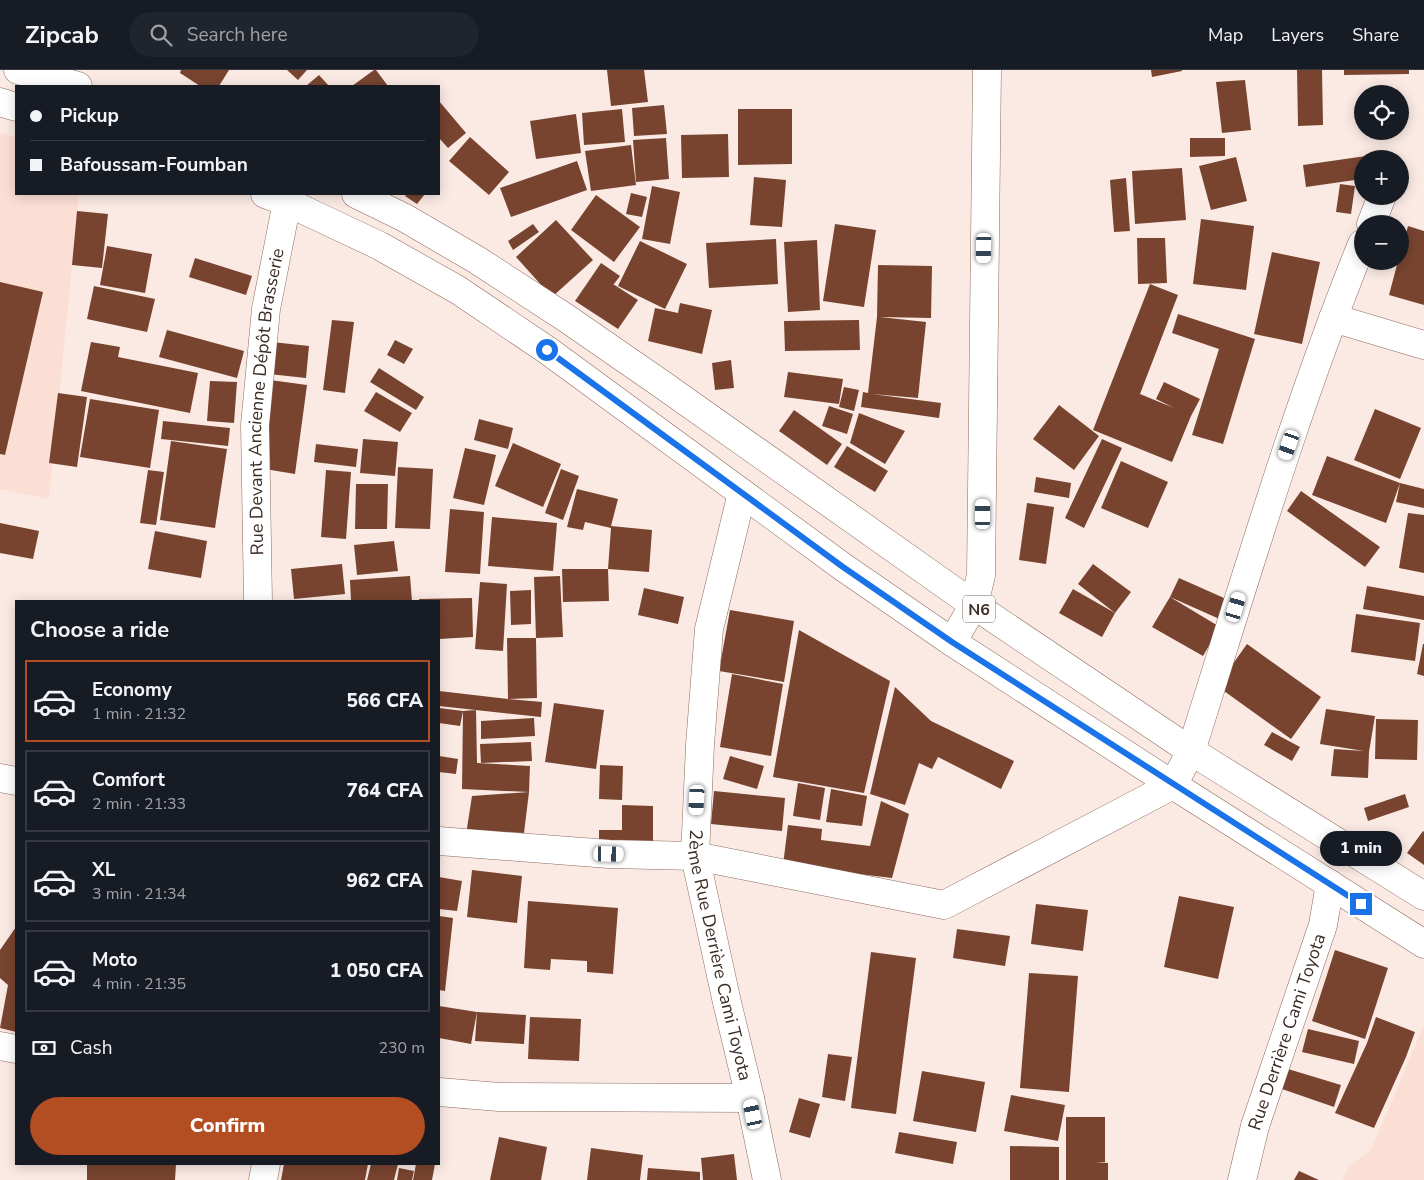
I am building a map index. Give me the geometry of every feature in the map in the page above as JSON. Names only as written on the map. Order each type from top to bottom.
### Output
[{"type":"main road","points":[[18,70],[74,85]]},
{"type":"main road","points":[[952,642],[974,606],[981,576],[983,552],[987,70]]},
{"type":"main road","points":[[0,102],[15,107]]},
{"type":"main road","name":"N6","points":[[358,195],[405,218],[493,271],[629,361],[974,606],[1191,751],[1424,896]]},
{"type":"main road","name":"N6","points":[[276,198],[380,246],[458,290],[547,350],[843,567],[952,642],[1424,944]]},
{"type":"main road","name":"Rue Devant Ancienne Dépôt Brasserie","points":[[258,600],[255,425],[276,198]]},
{"type":"main road","points":[[440,841],[609,854],[695,856],[944,904],[1173,785],[1191,751],[1270,500],[1333,318],[1354,264]]},
{"type":"main road","points":[[1333,318],[1424,345]]},
{"type":"main road","name":"2ème Rue Derrière Cami Toyota","points":[[742,492],[709,629],[700,745],[695,856],[767,1180]]},
{"type":"main road","points":[[0,778],[15,781]]},
{"type":"main road","name":"Rue Derrière Cami Toyota","points":[[1242,1180],[1255,1126],[1323,925],[1330,884]]},
{"type":"main road","points":[[0,1046],[15,1049]]},
{"type":"main road","points":[[440,1092],[499,1097],[750,1098]]},
{"type":"main road","points":[[263,1180],[266,1165]]},
{"type":"shaded area","points":[[0,133],[15,137],[15,195],[79,195],[49,499],[0,489]]},
{"type":"shaded area","points":[[1424,1025],[1424,1180],[1343,1180],[1349,1166],[1371,1150]]},
{"type":"building","points":[[181,70],[229,70],[220,85],[198,85],[180,73]]},
{"type":"building","points":[[287,70],[307,70],[298,80]]},
{"type":"building","points":[[376,70],[387,85],[353,85]]},
{"type":"building","points":[[607,70],[644,70],[648,102],[611,106]]},
{"type":"building","points":[[1151,70],[1182,70],[1182,71],[1152,77]]},
{"type":"building","points":[[1297,70],[1322,70],[1323,125],[1298,126]]},
{"type":"building","points":[[1344,70],[1409,70],[1409,74],[1344,75]]},
{"type":"building","points":[[319,75],[328,85],[307,85]]},
{"type":"building","points":[[1245,80],[1251,130],[1222,133],[1216,82]]},
{"type":"building","points":[[440,102],[466,133],[448,148],[440,139]]},
{"type":"building","points":[[664,105],[667,134],[634,136],[632,108]]},
{"type":"building","points":[[622,109],[625,142],[584,145],[582,113]]},
{"type":"building","points":[[738,109],[792,109],[792,164],[738,165]]},
{"type":"building","points":[[576,114],[581,153],[536,159],[530,121]]},
{"type":"building","points":[[728,134],[729,177],[682,178],[681,135]]},
{"type":"building","points":[[470,137],[509,172],[489,195],[449,161]]},
{"type":"building","points":[[666,138],[669,179],[636,182],[633,140]]},
{"type":"building","points":[[1190,138],[1225,138],[1225,156],[1190,157]]},
{"type":"building","points":[[631,145],[636,185],[591,191],[585,151]]},
{"type":"building","points":[[1236,157],[1247,201],[1211,210],[1199,166]]},
{"type":"building","points":[[1354,158],[1354,180],[1306,187],[1303,165]]},
{"type":"building","points":[[577,161],[587,190],[511,217],[500,188]]},
{"type":"building","points":[[1182,168],[1186,220],[1135,224],[1132,171]]},
{"type":"building","points":[[754,177],[786,180],[782,227],[750,225]]},
{"type":"building","points":[[1126,178],[1130,231],[1114,232],[1110,180]]},
{"type":"building","points":[[1340,184],[1354,186],[1351,214],[1336,212]]},
{"type":"building","points":[[652,186],[680,192],[670,244],[642,239]]},
{"type":"building","points":[[631,193],[647,197],[642,217],[626,214]]},
{"type":"building","points":[[406,195],[424,195],[417,204]]},
{"type":"building","points":[[596,195],[640,227],[614,262],[571,230]]},
{"type":"building","points":[[77,211],[108,214],[102,268],[72,265]]},
{"type":"building","points":[[1201,219],[1254,226],[1246,290],[1193,284]]},
{"type":"building","points":[[556,220],[593,260],[552,297],[516,257]]},
{"type":"building","points":[[533,224],[539,232],[513,250],[508,241]]},
{"type":"building","points":[[835,224],[876,230],[864,307],[823,301]]},
{"type":"building","points":[[1409,226],[1424,231],[1424,305],[1389,295],[1396,270],[1409,270]]},
{"type":"building","points":[[1137,238],[1165,238],[1167,283],[1138,284]]},
{"type":"building","points":[[776,239],[778,284],[709,288],[706,243]]},
{"type":"building","points":[[817,240],[820,310],[788,312],[784,242]]},
{"type":"building","points":[[640,241],[687,264],[665,309],[618,286]]},
{"type":"building","points":[[107,246],[152,254],[145,293],[100,285]]},
{"type":"building","points":[[1272,252],[1320,262],[1302,344],[1254,334]]},
{"type":"building","points":[[195,258],[252,276],[246,295],[189,277]]},
{"type":"building","points":[[601,263],[620,276],[613,284],[638,300],[618,329],[575,301]]},
{"type":"building","points":[[878,265],[932,266],[931,318],[880,317],[926,322],[918,398],[872,394],[941,403],[939,418],[861,407],[863,392],[868,393],[877,317]]},
{"type":"building","points":[[0,282],[43,292],[5,455],[0,454]]},
{"type":"building","points":[[1150,284],[1178,295],[1140,394],[1174,408],[1156,399],[1164,382],[1200,399],[1172,462],[1093,430]]},
{"type":"building","points":[[94,286],[155,299],[147,332],[87,319]]},
{"type":"building","points":[[680,303],[712,310],[702,354],[648,341],[655,308],[678,313]]},
{"type":"building","points":[[1178,314],[1255,339],[1223,444],[1192,435],[1219,349],[1172,333]]},
{"type":"building","points":[[332,320],[354,322],[345,393],[323,390]]},
{"type":"building","points":[[859,320],[860,350],[785,351],[784,321]]},
{"type":"building","points":[[167,330],[244,351],[237,378],[159,357]]},
{"type":"building","points":[[395,340],[413,349],[404,364],[387,355]]},
{"type":"building","points":[[91,342],[120,347],[118,357],[198,373],[190,413],[81,391]]},
{"type":"building","points":[[272,342],[309,346],[306,378],[269,374]]},
{"type":"building","points":[[731,360],[734,388],[715,390],[712,363]]},
{"type":"building","points":[[379,368],[424,397],[416,410],[370,382]]},
{"type":"building","points":[[788,372],[843,379],[839,404],[784,397]]},
{"type":"building","points":[[270,380],[307,385],[295,474],[265,469]]},
{"type":"building","points":[[210,381],[237,382],[234,423],[207,421]]},
{"type":"building","points":[[844,387],[859,390],[854,411],[839,407]]},
{"type":"building","points":[[376,392],[412,413],[400,432],[364,411]]},
{"type":"building","points":[[58,393],[87,397],[77,467],[49,463]]},
{"type":"building","points":[[90,399],[159,410],[150,468],[80,457]]},
{"type":"building","points":[[1059,405],[1099,436],[1074,470],[1033,439]]},
{"type":"building","points":[[829,406],[853,414],[847,434],[822,426]]},
{"type":"building","points":[[1375,409],[1421,428],[1400,479],[1354,460]]},
{"type":"building","points":[[794,410],[842,444],[827,465],[779,431]]},
{"type":"building","points":[[859,413],[905,431],[885,464],[850,443]]},
{"type":"building","points":[[479,419],[513,428],[508,449],[474,440]]},
{"type":"building","points":[[163,421],[230,428],[228,446],[161,439]]},
{"type":"building","points":[[363,439],[398,442],[395,476],[360,473]]},
{"type":"building","points":[[1102,439],[1122,448],[1084,528],[1065,518]]},
{"type":"building","points":[[171,441],[227,449],[215,528],[160,520]]},
{"type":"building","points":[[513,443],[561,464],[543,507],[495,486]]},
{"type":"building","points":[[316,444],[358,449],[356,467],[314,462]]},
{"type":"building","points":[[847,446],[888,471],[875,492],[834,467]]},
{"type":"building","points":[[465,448],[496,455],[484,505],[453,498]]},
{"type":"building","points":[[1327,456],[1400,483],[1386,523],[1312,495]]},
{"type":"building","points":[[1121,461],[1168,482],[1148,528],[1101,508]]},
{"type":"building","points":[[398,467],[433,469],[430,529],[395,528]]},
{"type":"building","points":[[561,469],[579,476],[563,520],[545,513]]},
{"type":"building","points":[[148,470],[164,472],[156,525],[140,523]]},
{"type":"building","points":[[326,470],[351,472],[346,539],[321,537]]},
{"type":"building","points":[[1036,477],[1071,483],[1069,498],[1034,492]]},
{"type":"building","points":[[1400,483],[1424,489],[1424,508],[1396,502]]},
{"type":"building","points":[[356,484],[388,484],[387,529],[355,529]]},
{"type":"building","points":[[577,489],[618,499],[611,526],[652,530],[649,572],[608,569],[611,528],[585,522],[583,530],[567,527]]},
{"type":"building","points":[[1301,491],[1380,547],[1365,567],[1287,511]]},
{"type":"building","points":[[1027,503],[1054,507],[1046,564],[1019,560]]},
{"type":"building","points":[[450,509],[484,512],[480,574],[445,572]]},
{"type":"building","points":[[1408,513],[1424,515],[1424,573],[1399,568]]},
{"type":"building","points":[[492,517],[557,523],[553,571],[488,566]]},
{"type":"building","points":[[0,523],[39,531],[33,559],[0,553]]},
{"type":"building","points":[[155,531],[207,541],[201,578],[148,569]]},
{"type":"building","points":[[394,541],[398,571],[357,575],[354,545]]},
{"type":"building","points":[[342,564],[345,594],[294,599],[291,569]]},
{"type":"building","points":[[1093,564],[1131,592],[1115,613],[1078,584]]},
{"type":"building","points":[[562,569],[608,569],[609,601],[563,602]]},
{"type":"building","points":[[410,576],[412,600],[351,600],[350,580]]},
{"type":"building","points":[[560,576],[563,637],[536,638],[534,577]]},
{"type":"building","points":[[1179,578],[1233,602],[1224,621],[1170,597]]},
{"type":"building","points":[[480,582],[507,584],[503,651],[475,649]]},
{"type":"building","points":[[1367,586],[1424,596],[1424,620],[1363,609]]},
{"type":"building","points":[[644,588],[684,597],[678,624],[638,615]]},
{"type":"building","points":[[1073,589],[1115,613],[1102,637],[1059,613]]},
{"type":"building","points":[[531,590],[531,624],[511,625],[510,591]]},
{"type":"building","points":[[1170,597],[1220,627],[1203,656],[1152,627]]},
{"type":"building","points":[[472,598],[473,637],[440,639],[440,600],[419,599]]},
{"type":"building","points":[[730,610],[794,621],[784,682],[719,671]]},
{"type":"building","points":[[1356,614],[1420,623],[1415,661],[1351,652]]},
{"type":"building","points":[[799,630],[890,681],[864,793],[773,777]]},
{"type":"building","points":[[507,638],[536,638],[537,698],[508,699]]},
{"type":"building","points":[[1247,644],[1321,697],[1291,739],[1217,686]]},
{"type":"building","points":[[1424,644],[1424,676],[1417,674]]},
{"type":"building","points":[[732,674],[783,684],[771,756],[720,747]]},
{"type":"building","points":[[895,687],[931,721],[1014,761],[1001,789],[938,757],[932,769],[919,763],[905,805],[870,794]]},
{"type":"building","points":[[440,691],[542,702],[541,717],[440,706]]},
{"type":"building","points":[[554,703],[604,710],[596,769],[545,762]]},
{"type":"building","points":[[440,708],[463,711],[460,726],[440,723]]},
{"type":"building","points":[[1326,709],[1375,716],[1369,752],[1368,778],[1331,776],[1334,749],[1364,751],[1320,744]]},
{"type":"building","points":[[476,710],[477,763],[530,766],[529,792],[462,789],[463,711]]},
{"type":"building","points":[[534,718],[535,736],[481,739],[481,721]]},
{"type":"building","points":[[1376,719],[1418,720],[1417,760],[1375,759]]},
{"type":"building","points":[[1272,732],[1300,747],[1292,761],[1264,745]]},
{"type":"building","points":[[531,742],[532,761],[481,763],[480,744]]},
{"type":"building","points":[[440,756],[458,759],[456,774],[440,772]]},
{"type":"building","points":[[730,756],[764,766],[757,789],[723,779]]},
{"type":"building","points":[[600,765],[623,766],[622,800],[599,799]]},
{"type":"building","points":[[798,783],[825,788],[820,820],[793,816]]},
{"type":"building","points":[[831,789],[867,796],[862,826],[826,822]]},
{"type":"building","points":[[714,791],[785,798],[782,831],[711,824]]},
{"type":"building","points":[[529,792],[524,833],[489,832],[465,841],[472,796]]},
{"type":"building","points":[[1405,794],[1409,807],[1368,821],[1364,808]]},
{"type":"building","points":[[881,801],[909,814],[892,878],[783,865],[788,825],[822,829],[821,840],[870,846]]},
{"type":"building","points":[[622,805],[653,806],[653,847],[599,847],[599,830],[622,830]]},
{"type":"building","points":[[1424,832],[1424,865],[1407,853]]},
{"type":"building","points":[[472,870],[522,876],[517,923],[467,917]]},
{"type":"building","points":[[440,877],[462,881],[457,911],[440,909]]},
{"type":"building","points":[[1179,896],[1234,907],[1218,979],[1164,967]]},
{"type":"building","points":[[528,901],[618,908],[613,974],[587,972],[587,961],[551,959],[550,970],[524,968]]},
{"type":"building","points":[[1036,904],[1088,910],[1083,951],[1031,944]]},
{"type":"building","points":[[440,916],[453,918],[445,991],[440,990]]},
{"type":"building","points":[[15,928],[15,1032],[0,1028],[8,985],[0,978],[0,950]]},
{"type":"building","points":[[957,929],[1010,936],[1005,966],[953,958]]},
{"type":"building","points":[[1335,950],[1388,968],[1365,1039],[1312,1021]]},
{"type":"building","points":[[871,952],[916,958],[896,1114],[851,1108]]},
{"type":"building","points":[[1029,973],[1078,976],[1069,1092],[1020,1088]]},
{"type":"building","points":[[440,1006],[477,1012],[471,1044],[440,1038]]},
{"type":"building","points":[[477,1012],[526,1015],[524,1044],[475,1041]]},
{"type":"building","points":[[530,1017],[581,1019],[579,1061],[528,1059]]},
{"type":"building","points":[[1376,1017],[1415,1032],[1406,1057],[1374,1128],[1335,1113],[1367,1043]]},
{"type":"building","points":[[1308,1029],[1359,1041],[1354,1064],[1302,1052]]},
{"type":"building","points":[[828,1054],[852,1057],[845,1101],[822,1097]]},
{"type":"building","points":[[1288,1069],[1341,1085],[1334,1107],[1282,1089]]},
{"type":"building","points":[[922,1071],[985,1082],[976,1132],[913,1121]]},
{"type":"building","points":[[1011,1095],[1065,1105],[1058,1141],[1004,1131]]},
{"type":"building","points":[[799,1098],[820,1104],[810,1138],[789,1132]]},
{"type":"building","points":[[1066,1117],[1105,1117],[1105,1162],[1096,1162],[1108,1163],[1108,1180],[1066,1180]]},
{"type":"building","points":[[899,1132],[957,1142],[953,1164],[895,1153]]},
{"type":"building","points":[[499,1137],[547,1147],[541,1180],[490,1180]]},
{"type":"building","points":[[1010,1146],[1059,1147],[1059,1180],[1010,1180]]},
{"type":"building","points":[[591,1148],[643,1155],[640,1180],[587,1180]]},
{"type":"building","points":[[734,1154],[737,1180],[703,1180],[701,1158]]},
{"type":"building","points":[[87,1165],[176,1165],[175,1180],[87,1180]]},
{"type":"building","points":[[284,1165],[368,1165],[365,1180],[281,1180]]},
{"type":"building","points":[[371,1165],[398,1165],[394,1180],[367,1180]]},
{"type":"building","points":[[416,1165],[435,1165],[432,1180],[413,1180]]},
{"type":"building","points":[[399,1168],[414,1171],[412,1180],[397,1180]]},
{"type":"building","points":[[648,1168],[700,1172],[700,1180],[647,1180]]},
{"type":"building","points":[[1299,1171],[1319,1180],[1294,1180]]},
{"type":"route","points":[[547,350],[843,567],[952,642],[1361,904]]}]
